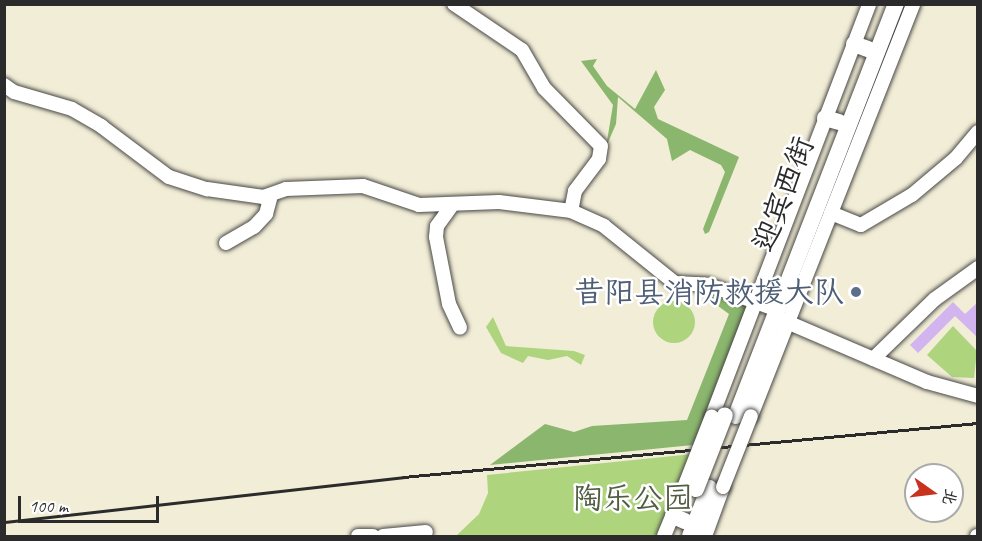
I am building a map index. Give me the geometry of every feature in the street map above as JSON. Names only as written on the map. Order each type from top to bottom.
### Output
[{"type":"main road","name":"迎宾西街","points":[[772,311],[832,120],[861,47],[885,4]]},
{"type":"main road","name":"迎宾西街","points":[[679,537],[693,527],[703,489],[731,416],[896,4]]},
{"type":"street","points":[[454,4],[522,50],[544,88],[602,146],[599,159],[575,191],[571,212]]},
{"type":"street","points":[[861,47],[869,4]]},
{"type":"street","points":[[664,537],[693,527],[703,489],[772,311],[831,213],[913,4]]},
{"type":"street","points":[[4,85],[14,92],[72,109],[101,126],[169,177],[207,189],[263,197],[286,189],[363,186],[408,203],[499,202],[571,212],[604,226],[675,283],[709,285],[772,311],[927,382],[978,396]]},
{"type":"street","points":[[831,213],[861,225],[912,195],[956,158],[978,132]]},
{"type":"street","points":[[226,243],[254,227],[266,214],[271,195]]},
{"type":"street","points":[[453,204],[437,226],[436,237],[449,304],[460,328]]},
{"type":"street","points":[[873,359],[935,299],[978,268]]},
{"type":"street","points":[[383,537],[426,532]]},
{"type":"street","points":[[358,537],[373,537]]},
{"type":"green space","points":[[597,59],[593,66],[607,86],[635,109],[656,70],[665,90],[654,107],[658,119],[739,157],[709,232],[705,234],[703,229],[725,172],[721,165],[690,150],[672,161],[667,139],[618,97],[616,124],[606,147],[613,105],[581,61]]},
{"type":"green space","points":[[703,295],[748,304],[693,445],[490,465],[545,424],[574,432],[592,426],[687,420],[729,314]]},
{"type":"green space","points":[[674,301],[689,307],[695,322],[689,337],[674,343],[659,337],[653,322],[659,307]]},
{"type":"green space","points":[[493,317],[506,346],[574,351],[585,355],[581,365],[567,356],[548,360],[528,356],[523,363],[501,353],[486,327]]},
{"type":"green space","points":[[953,326],[977,351],[974,378],[952,377],[927,355]]},
{"type":"green space","name":"陶乐公园","points":[[693,454],[658,536],[456,536],[479,514],[488,493],[487,475]]},
{"type":"building","points":[[953,302],[965,314],[978,302],[978,338],[955,316],[918,353],[910,345]]},
{"type":"railway","points":[[4,522],[403,477],[978,423]]},
{"type":"place","name":"昔阳县消防救援大队","points":[[856,292]]}]
